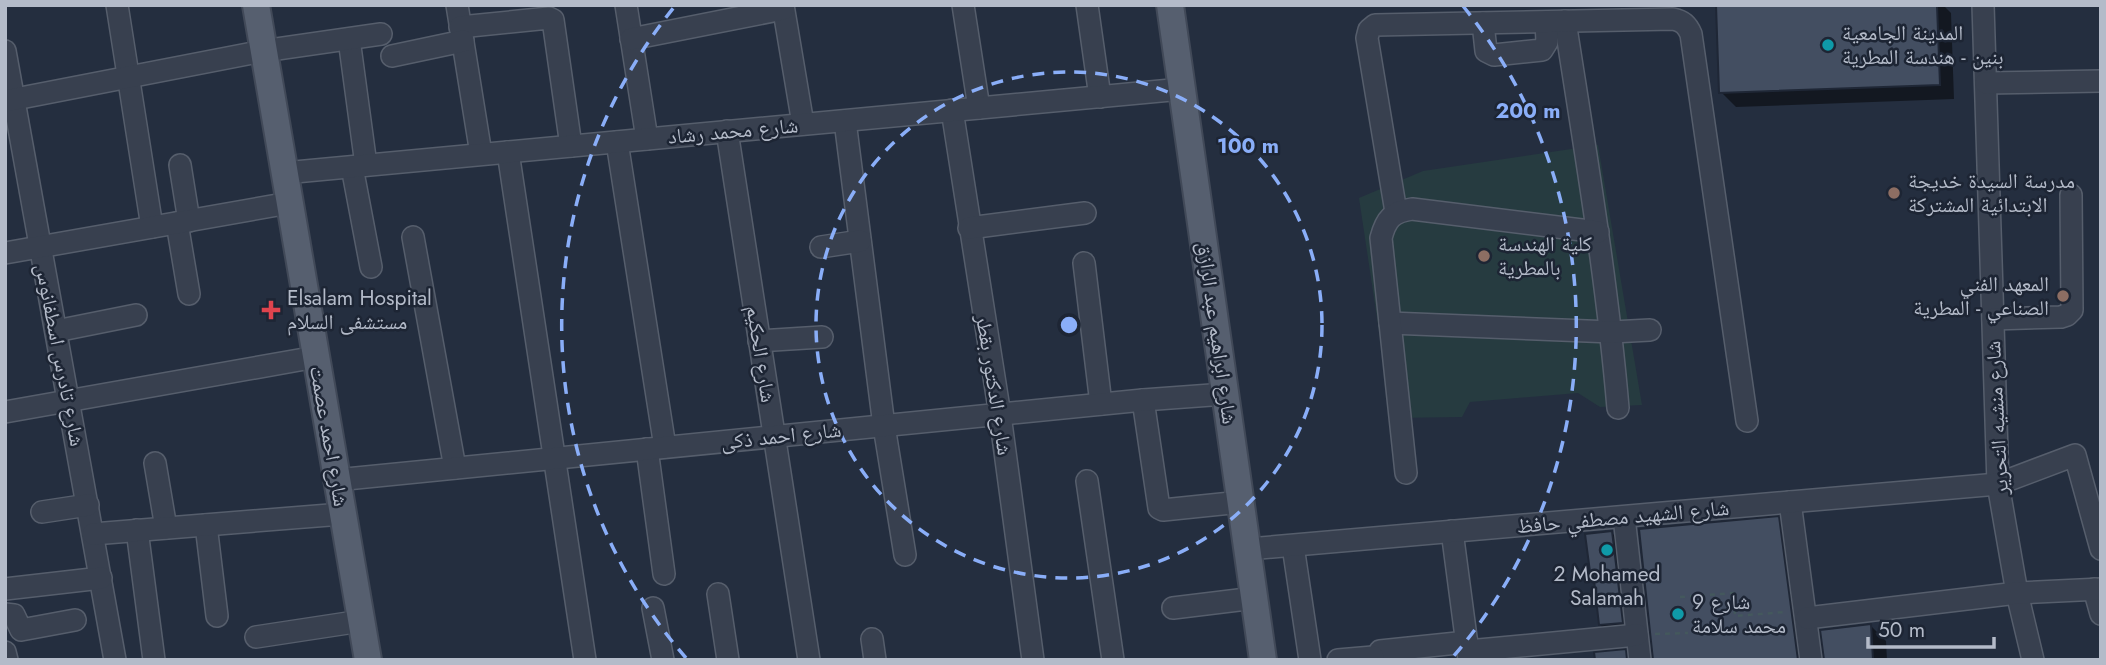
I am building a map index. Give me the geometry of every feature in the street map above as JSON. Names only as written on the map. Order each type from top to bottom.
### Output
[{"type":"main road","name":"شارع احمد عصمت","points":[[256,5],[368,660]]},
{"type":"main road","name":"شارع ابراهيم عبد الرازق","points":[[1170,5],[1264,660]]},
{"type":"street","points":[[117,5],[152,227]]},
{"type":"street","points":[[457,5],[481,154]]},
{"type":"street","points":[[626,5],[647,139]]},
{"type":"street","points":[[963,5],[979,108]]},
{"type":"street","points":[[1087,5],[1100,97]]},
{"type":"street","name":"شارع منشيه التحرير","points":[[1983,5],[1998,484],[2017,593],[2033,660]]},
{"type":"street","points":[[631,39],[783,7],[803,124]]},
{"type":"street","points":[[392,56],[461,34],[549,18],[552,20],[571,146]]},
{"type":"street","points":[[1483,23],[1486,51],[1494,55],[1542,50],[1547,42],[1545,18]]},
{"type":"street","points":[[1545,18],[1598,232],[1612,332],[1618,408]]},
{"type":"street","points":[[1396,212],[1367,38],[1369,30],[1375,25],[1483,23],[1545,18],[1682,21],[1688,26],[1747,421]]},
{"type":"street","points":[[9,100],[263,51],[381,34]]},
{"type":"street","points":[[349,39],[359,166],[371,267]]},
{"type":"street","name":"شارع تادرس اسطفانوس","points":[[5,51],[9,100],[56,331],[115,660]]},
{"type":"street","points":[[1986,83],[2101,81]]},
{"type":"street","name":"شارع محمد رشاد","points":[[284,173],[1182,89]]},
{"type":"street","name":"شارع الدكتور بقطر","points":[[952,110],[1000,415],[1033,660]]},
{"type":"street","points":[[845,121],[884,426],[905,555]]},
{"type":"street","name":"شارع الحكيم","points":[[727,131],[810,660]]},
{"type":"street","points":[[617,142],[656,448],[664,575]]},
{"type":"street","points":[[508,152],[585,660]]},
{"type":"street","points":[[180,165],[189,294]]},
{"type":"street","points":[[1993,319],[2061,317],[2072,310],[2071,195]]},
{"type":"street","points":[[5,253],[289,203]]},
{"type":"street","points":[[1406,473],[1381,238],[1385,222],[1396,212],[1412,209],[1598,232]]},
{"type":"street","points":[[969,228],[1085,213]]},
{"type":"street","points":[[414,237],[455,468]]},
{"type":"street","points":[[821,247],[860,241]]},
{"type":"street","points":[[1084,263],[1101,404]]},
{"type":"street","points":[[56,331],[136,315]]},
{"type":"street","points":[[1390,323],[1612,332],[1650,330]]},
{"type":"street","points":[[760,341],[822,337]]},
{"type":"street","points":[[5,412],[316,357]]},
{"type":"street","name":"شارع احمد ذكى","points":[[336,480],[1225,394]]},
{"type":"street","points":[[1143,400],[1159,508],[1163,510],[1241,502]]},
{"type":"street","name":"شارع الشهيد مصطفي حافظ","points":[[1248,549],[1998,484],[2074,455],[2101,549]]},
{"type":"street","points":[[155,463],[166,528]]},
{"type":"street","points":[[1087,481],[1113,660]]},
{"type":"street","points":[[1790,502],[1811,660]]},
{"type":"street","points":[[42,512],[88,505]]},
{"type":"street","points":[[93,534],[342,513]]},
{"type":"street","points":[[1624,517],[1640,660]]},
{"type":"street","points":[[206,524],[217,617]]},
{"type":"street","points":[[137,530],[154,660]]},
{"type":"street","points":[[1452,531],[1468,651]]},
{"type":"street","points":[[1293,546],[1310,660]]},
{"type":"street","points":[[5,589],[101,578]]},
{"type":"street","points":[[1807,614],[2017,593],[2097,589],[2101,614]]},
{"type":"street","points":[[718,594],[728,660]]},
{"type":"street","points":[[1173,608],[1255,598]]},
{"type":"street","points":[[653,608],[663,660]]},
{"type":"street","points":[[5,614],[14,615],[21,630],[75,620]]},
{"type":"street","points":[[256,637],[361,621]]},
{"type":"street","points":[[1338,660],[1376,654],[1468,651],[1637,635]]},
{"type":"street","points":[[5,652],[8,660]]},
{"type":"path","points":[[1680,597],[1734,593],[1735,616],[1807,614]]},
{"type":"path","points":[[1637,635],[1688,633]]},
{"type":"green space","points":[[1598,145],[1642,405],[1600,407],[1578,393],[1470,402],[1462,417],[1392,418],[1359,198],[1423,171]]},
{"type":"building","name":"المدينة الجامعية بنين - هندسة المطرية","points":[[1716,5],[1937,5],[1940,85],[1719,93]]},
{"type":"building","points":[[1779,516],[1798,660],[1653,660],[1639,529]]},
{"type":"building","points":[[1612,531],[1623,623],[1599,625],[1593,571],[1590,572],[1585,534]]},
{"type":"building","points":[[1871,624],[1873,660],[1824,660],[1820,630]]},
{"type":"building","points":[[1626,649],[1627,660],[1595,660],[1594,652]]},
{"type":"place","name":"المدينة الجامعية بنين - هندسة المطرية","points":[[1828,45]]},
{"type":"place","name":"مدرسة السيدة خديجة الابتدائية المشتركة","points":[[1894,193]]},
{"type":"place","name":"كلية الهندسة بالمطرية","points":[[1484,256]]},
{"type":"place","name":"المعهد الفني الصناعي - المطرية","points":[[2063,296]]},
{"type":"place","name":"Elsalam Hospital مستشفى السلام","points":[[271,310]]},
{"type":"place","name":"2 Mohamed Salamah","points":[[1607,550]]},
{"type":"place","name":"9 شارع محمد سلامة","points":[[1678,614]]}]
